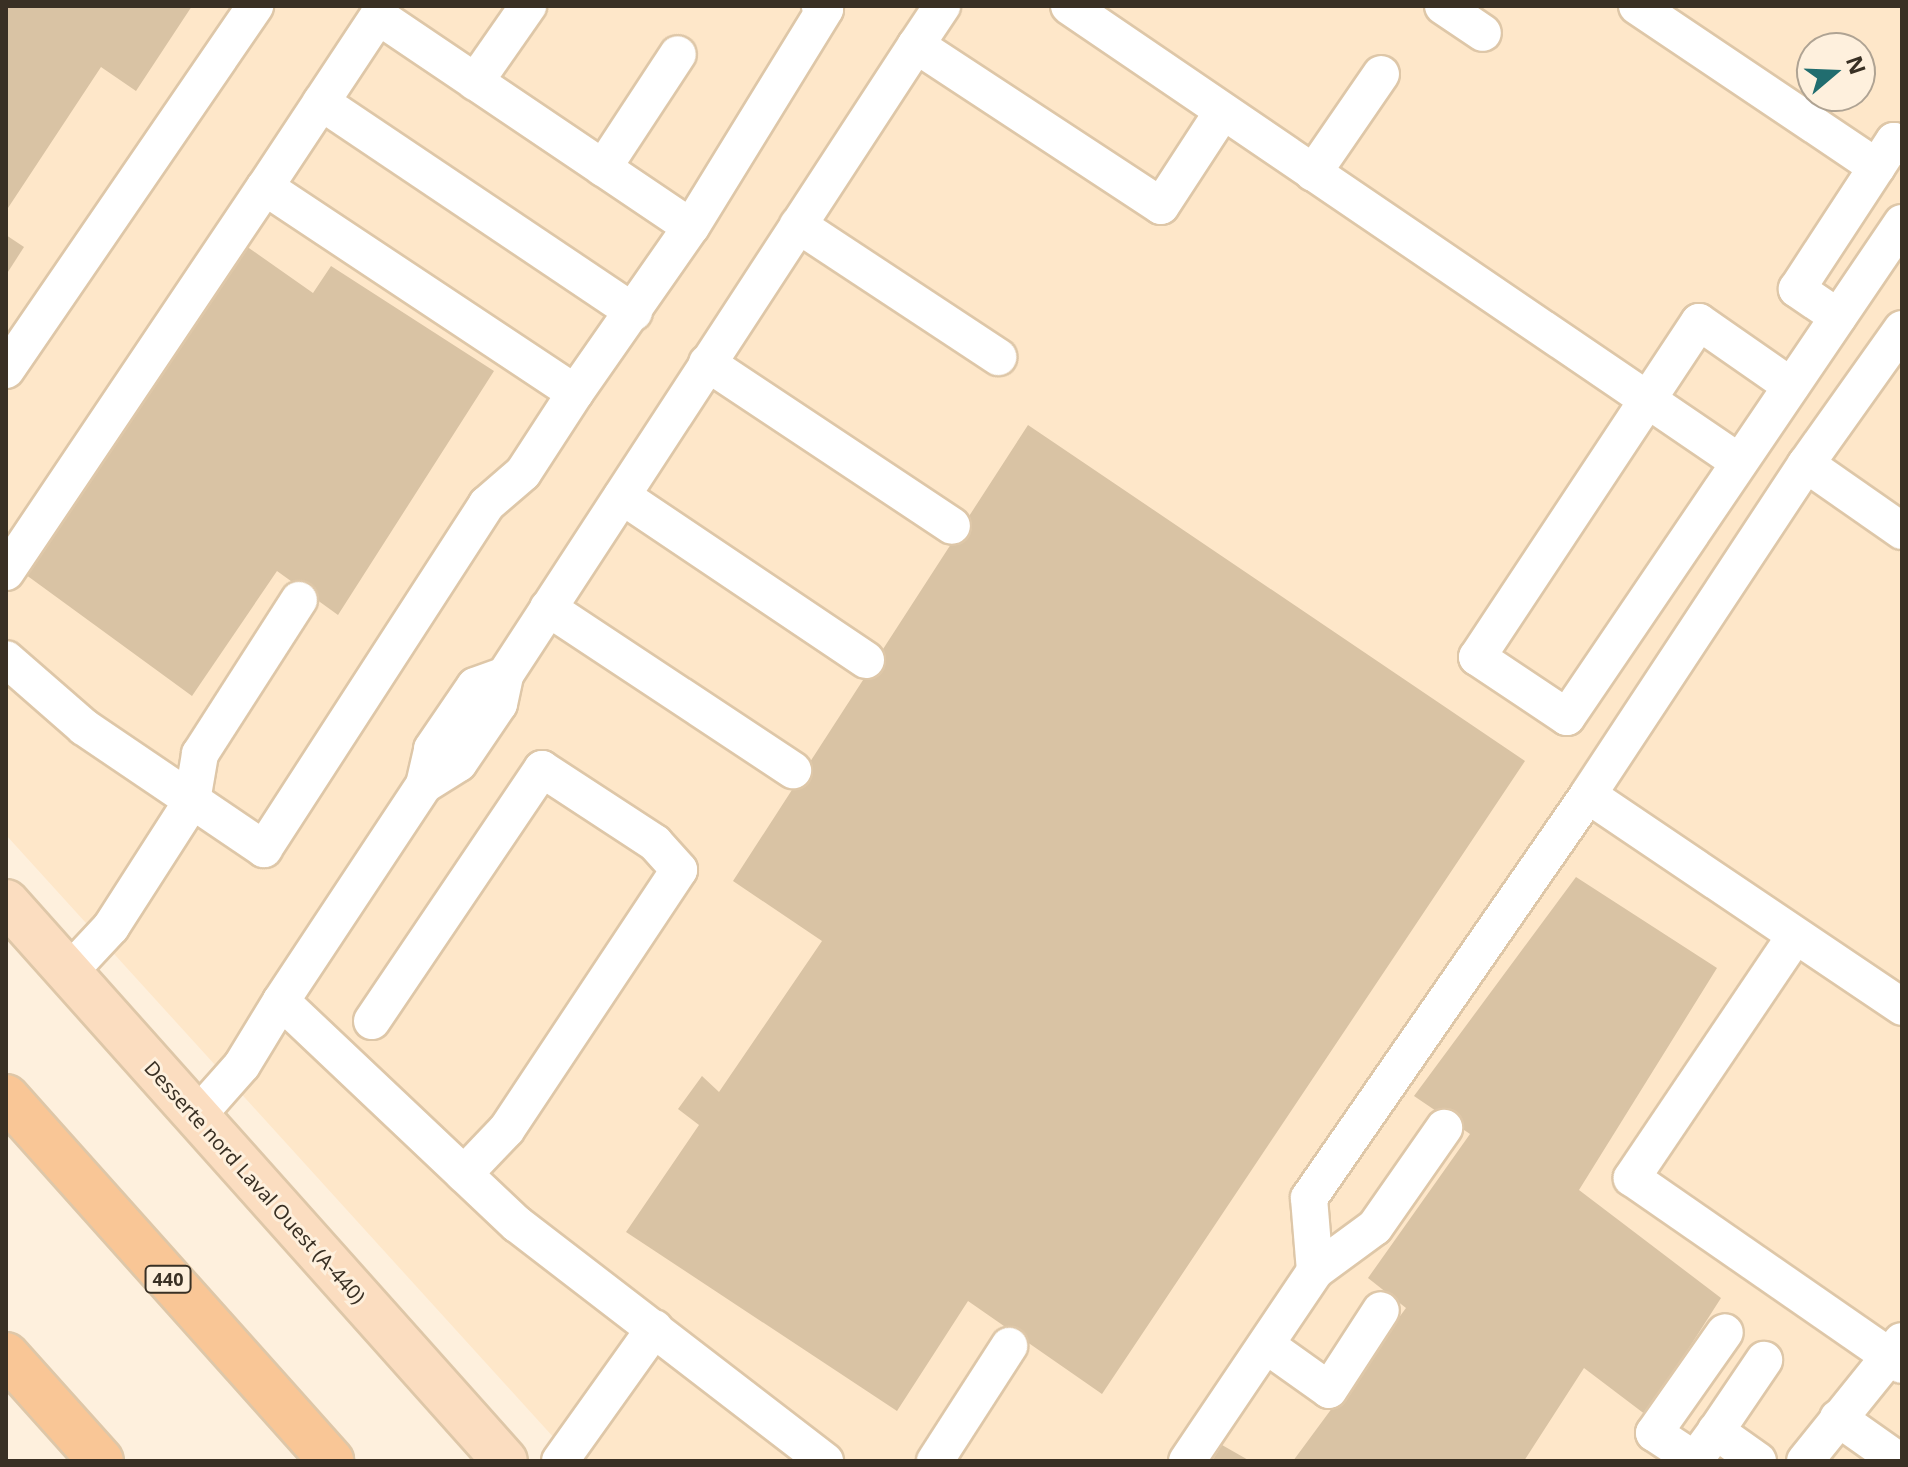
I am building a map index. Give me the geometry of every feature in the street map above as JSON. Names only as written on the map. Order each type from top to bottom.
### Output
[{"type":"highway","name":"440","points":[[6,1097],[331,1461]]},
{"type":"highway","points":[[6,1355],[101,1461]]},
{"type":"main road","name":"Desserte nord Laval Ouest (A-440)","points":[[6,902],[505,1461]]},
{"type":"lane","points":[[6,370],[255,6]]},
{"type":"lane","points":[[475,82],[528,6]]},
{"type":"lane","points":[[6,659],[84,727],[264,849],[487,504],[523,473],[691,227],[825,9],[820,6]]},
{"type":"lane","points":[[196,1117],[242,1065],[424,785],[459,763],[499,704],[505,675],[942,6]]},
{"type":"lane","points":[[1069,6],[1739,462]]},
{"type":"lane","points":[[1443,6],[1483,33]]},
{"type":"lane","points":[[1637,6],[1890,157],[1797,289],[1838,317]]},
{"type":"lane","points":[[6,572],[381,11],[475,82],[691,227]]},
{"type":"lane","points":[[916,45],[1161,206],[1223,111]]},
{"type":"lane","points":[[603,168],[678,54]]},
{"type":"lane","points":[[1313,173],[1381,74]]},
{"type":"lane","points":[[321,102],[634,312]]},
{"type":"lane","points":[[265,187],[575,393]]},
{"type":"lane","points":[[1791,386],[1699,322],[1477,657],[1567,717],[1902,223]]},
{"type":"lane","points":[[798,225],[998,357]]},
{"type":"lane","points":[[1315,1271],[1309,1198],[1588,795],[1806,464],[1902,329]]},
{"type":"lane","points":[[707,363],[952,526]]},
{"type":"lane","points":[[1806,464],[1902,531]]},
{"type":"lane","points":[[622,496],[866,660]]},
{"type":"lane","points":[[69,972],[111,927],[192,801],[200,754],[299,600]]},
{"type":"lane","points":[[548,608],[793,770]]},
{"type":"lane","points":[[372,1021],[542,769],[655,843],[679,870],[506,1130],[464,1174]]},
{"type":"lane","points":[[1588,795],[1902,1007]]},
{"type":"lane","points":[[1795,936],[1632,1178],[1898,1354],[1838,1418],[1805,1461]]},
{"type":"lane","points":[[281,1001],[464,1174],[825,1461]]},
{"type":"lane","points":[[1187,1461],[1315,1271],[1375,1227],[1444,1128]]},
{"type":"lane","points":[[1266,1345],[1329,1390],[1381,1310]]},
{"type":"lane","points":[[560,1461],[655,1328]]},
{"type":"lane","points":[[1725,1332],[1654,1433],[1695,1460],[1764,1360]]},
{"type":"lane","points":[[935,1461],[1009,1346]]},
{"type":"lane","points":[[1838,1418],[1899,1461]]},
{"type":"lane","points":[[1716,1431],[1758,1461]]},
{"type":"shaded area","points":[[6,6],[1902,6],[1902,1461],[575,1461],[6,835]]},
{"type":"building","points":[[6,6],[192,6],[136,91],[101,67],[6,211]]},
{"type":"building","points":[[6,235],[24,247],[6,275]]},
{"type":"building","points":[[239,241],[313,293],[331,266],[494,371],[338,615],[277,571],[192,696],[18,569]]},
{"type":"building","points":[[1028,425],[1525,761],[1102,1394],[968,1301],[897,1411],[626,1232],[699,1125],[678,1109],[702,1076],[719,1092],[822,941],[733,881]]},
{"type":"building","points":[[1576,877],[1717,968],[1579,1190],[1721,1298],[1646,1415],[1584,1368],[1524,1461],[1293,1461],[1406,1308],[1368,1278],[1470,1134],[1414,1096]]},
{"type":"building","points":[[1222,1445],[1250,1461],[1212,1461]]}]
